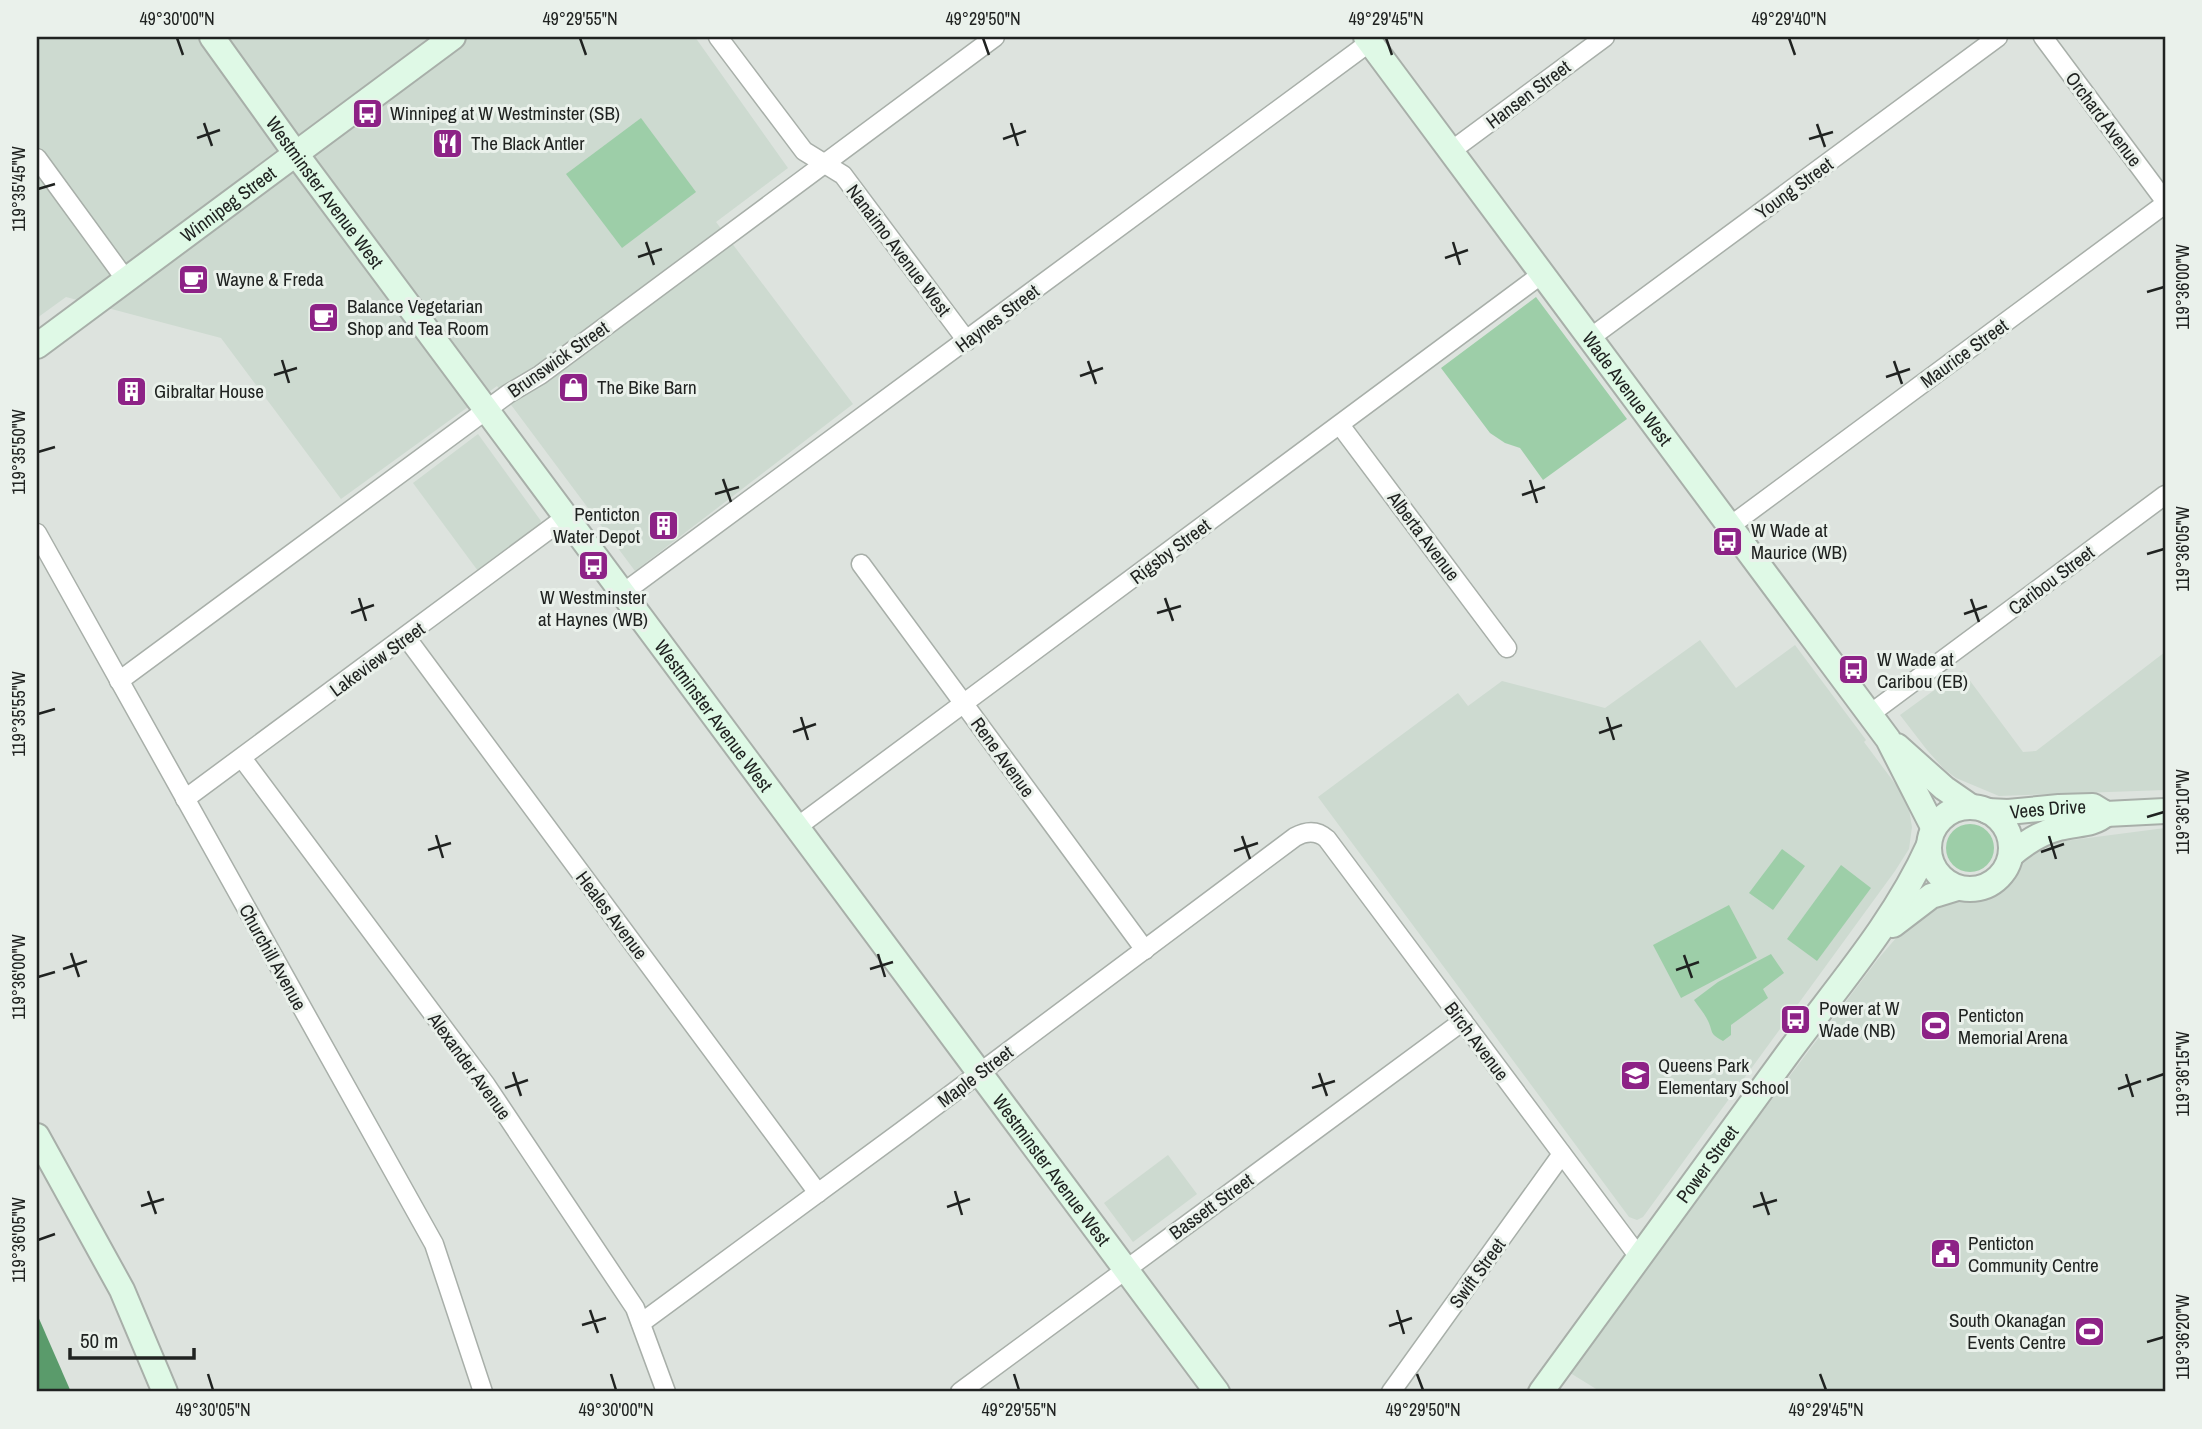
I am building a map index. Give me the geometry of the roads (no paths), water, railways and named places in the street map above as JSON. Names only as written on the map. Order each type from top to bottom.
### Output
[{"type":"street","name":"Westminster Avenue West","points":[[212,37],[1217,1392]]},
{"type":"street","name":"Winnipeg Street","points":[[37,346],[453,37]]},
{"type":"street","name":"Nanaimo Avenue West","points":[[718,37],[803,151],[844,175],[967,341]]},
{"type":"street","name":"Brunswick Street","points":[[119,681],[487,410],[540,375],[995,37]]},
{"type":"street","name":"Hansen Street","points":[[1451,151],[1605,37]]},
{"type":"street","name":"Young Street","points":[[1590,338],[1998,37]]},
{"type":"street","name":"Orchard Avenue","points":[[2043,37],[2165,203]]},
{"type":"street","name":"Wade Avenue West","points":[[1368,39],[1888,739],[1931,836]]},
{"type":"street","name":"Haynes Street","points":[[623,593],[967,341],[1368,39]]},
{"type":"street","points":[[37,158],[126,280]]},
{"type":"street","name":"Maurice Street","points":[[1730,526],[2165,203]]},
{"type":"street","name":"Rigsby Street","points":[[797,827],[1542,274]]},
{"type":"street","name":"Alberta Avenue","points":[[1340,425],[1507,648]]},
{"type":"street","name":"Caribou Street","points":[[1870,714],[2165,495]]},
{"type":"street","name":"Lakeview Street","points":[[185,799],[566,517]]},
{"type":"street","name":"Churchill Avenue","points":[[37,533],[434,1244],[483,1392]]},
{"type":"street","name":"Rene Avenue","points":[[861,564],[1145,950]]},
{"type":"street","name":"Heales Avenue","points":[[406,638],[818,1193]]},
{"type":"street","name":"Wade Avenue West","points":[[1888,739],[1944,788],[1978,808]]},
{"type":"street","name":"Alexander Avenue","points":[[242,758],[486,1085],[635,1308],[666,1392]]},
{"type":"street","name":"Vees Drive","points":[[1978,808],[2033,811],[2093,806],[2106,814],[2165,811]]},
{"type":"street","points":[[1957,808],[1978,808],[1996,816],[2004,827],[2009,836],[2011,855],[2004,873],[1994,882],[1983,887],[1957,888],[1938,872],[1931,860],[1931,836],[1944,814],[1957,808]]},
{"type":"street","name":"Vees Drive","points":[[2011,855],[2025,842],[2041,834],[2071,825],[2095,823],[2106,814]]},
{"type":"street","name":"Maple Street","points":[[640,1323],[1295,837],[1311,832]]},
{"type":"street","name":"Birch Avenue","points":[[1311,832],[1317,832],[1327,839],[1639,1257]]},
{"type":"street","name":"Power Street","points":[[1541,1392],[1815,1016],[1875,938],[1908,888],[1931,836]]},
{"type":"street","name":"Power Street","points":[[1875,938],[1931,896],[1957,888]]},
{"type":"street","name":"Bassett Street","points":[[960,1392],[1463,1021]]},
{"type":"street","points":[[37,1136],[122,1290],[165,1392]]},
{"type":"street","name":"Swift Street","points":[[1391,1392],[1562,1154]]},
{"type":"place","name":"Winnipeg at W Westminster (SB)","points":[[367,113]]},
{"type":"place","name":"The Black Antler","points":[[448,143]]},
{"type":"place","name":"Wayne & Freda","points":[[193,279]]},
{"type":"place","name":"Balance Vegetarian Shop and Tea Room","points":[[324,317]]},
{"type":"place","name":"The Bike Barn","points":[[574,387]]},
{"type":"place","name":"Gibraltar House","points":[[131,391]]},
{"type":"place","name":"Penticton Water Depot","points":[[663,525]]},
{"type":"place","name":"W Wade at Maurice (WB)","points":[[1728,541]]},
{"type":"place","name":"W Westminster at Haynes (WB)","points":[[593,566]]},
{"type":"place","name":"W Wade at Caribou (EB)","points":[[1854,670]]},
{"type":"place","name":"Power at W Wade (NB)","points":[[1796,1019]]},
{"type":"place","name":"Penticton Memorial Arena","points":[[1935,1026]]},
{"type":"place","name":"Queens Park Elementary School","points":[[1635,1076]]},
{"type":"place","name":"Penticton Community Centre","points":[[1945,1254]]},
{"type":"place","name":"South Okanagan Events Centre","points":[[2089,1331]]}]
